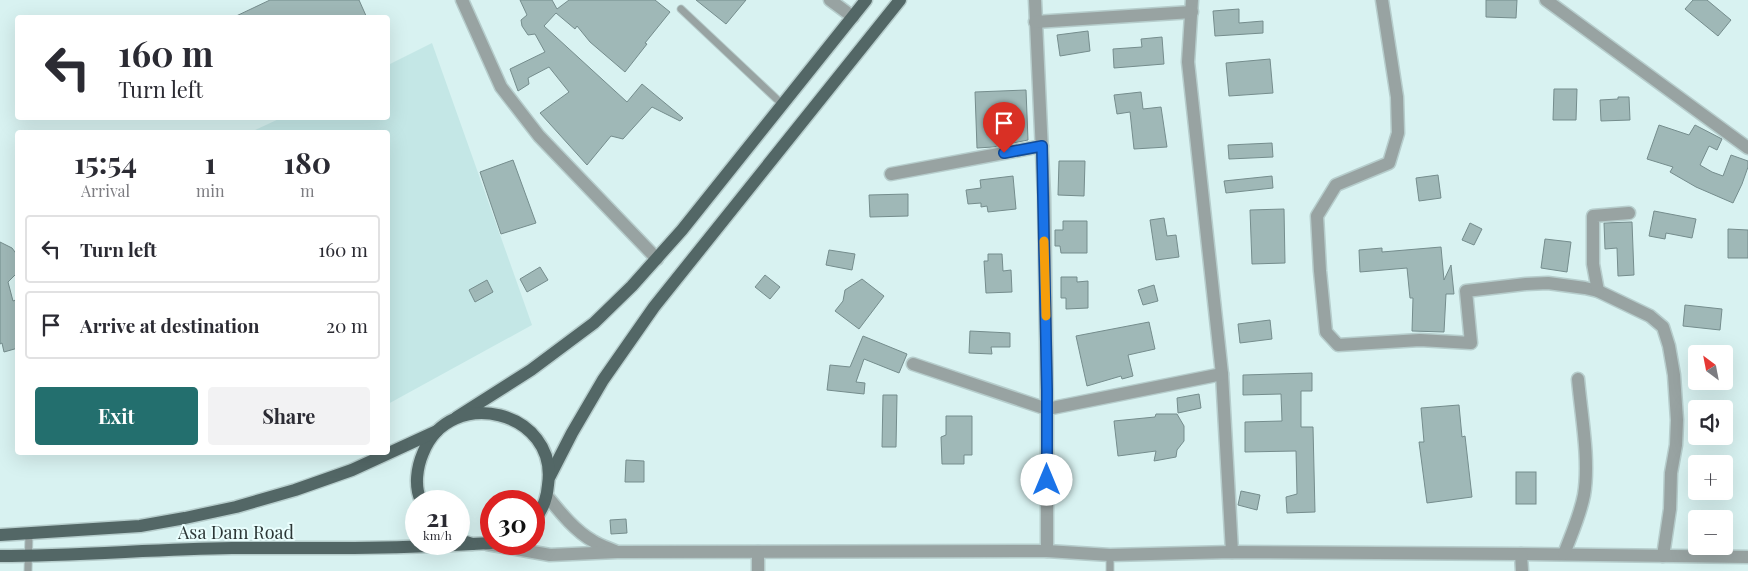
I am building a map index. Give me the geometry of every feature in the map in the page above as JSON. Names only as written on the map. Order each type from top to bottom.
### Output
[{"type":"main road","points":[[419,490],[417,480],[419,462],[426,445],[437,431],[446,423],[531,370],[594,323],[657,259],[866,0]]},
{"type":"main road","points":[[545,500],[550,476],[572,433],[603,380],[654,307],[900,0]]},
{"type":"main road","points":[[457,417],[485,412],[500,414],[519,422],[535,436],[546,455],[550,476]]},
{"type":"main road","name":"Asa Dam Road","points":[[390,453],[437,431]]},
{"type":"main road","name":"Asa Dam Road","points":[[0,535],[140,526],[185,518],[236,507],[295,490],[352,470],[385,455]]},
{"type":"main road","name":"Asa Dam Road","points":[[0,556],[163,550],[378,548],[480,544]]},
{"type":"street","points":[[462,0],[501,88],[539,136],[657,259]]},
{"type":"street","points":[[830,0],[853,17]]},
{"type":"street","points":[[1035,0],[1042,146],[1047,409],[1047,551]]},
{"type":"street","points":[[1382,0],[1397,97],[1398,133],[1389,163],[1336,186],[1317,216],[1326,332],[1338,345],[1420,340],[1471,343],[1466,291],[1526,284],[1548,283],[1598,291],[1650,316],[1663,327],[1669,346],[1674,375],[1677,420],[1676,445],[1671,473],[1670,509],[1663,556]]},
{"type":"street","points":[[1546,0],[1748,148]]},
{"type":"street","points":[[1035,22],[1192,6],[1188,62],[1222,374],[1232,552]]},
{"type":"street","points":[[891,174],[1042,146]]},
{"type":"street","points":[[1598,291],[1593,264],[1593,216],[1629,213]]},
{"type":"street","points":[[913,364],[1047,409],[1222,374]]},
{"type":"street","points":[[1564,554],[1584,495],[1585,463],[1578,379]]},
{"type":"street","points":[[547,496],[562,515],[592,541],[618,552]]},
{"type":"street","points":[[545,554],[618,552],[1047,551],[1110,555],[1232,552],[1748,557]]},
{"type":"street","points":[[758,552],[758,571]]},
{"type":"street","points":[[1521,554],[1522,571]]},
{"type":"lane","points":[[681,9],[783,105]]},
{"type":"lane","points":[[28,571],[29,534]]},
{"type":"lane","points":[[1110,555],[1110,571]]},
{"type":"shaded area","points":[[432,43],[532,325],[390,403],[390,130],[255,130],[277,120],[390,120],[390,64]]},
{"type":"building","points":[[270,0],[359,0],[366,15],[238,15]]},
{"type":"building","points":[[520,0],[552,0],[557,9],[569,0],[655,0],[670,12],[625,72],[590,42],[577,26],[575,29],[556,13],[544,26],[627,102],[642,84],[683,118],[680,121],[652,107],[623,139],[611,136],[587,165],[540,113],[569,92],[549,67],[528,78],[529,84],[518,91],[510,69],[545,52],[535,34],[528,35],[522,26],[521,20],[527,15]]},
{"type":"building","points":[[696,0],[746,0],[726,24]]},
{"type":"building","points":[[1486,0],[1517,0],[1516,18],[1486,17]]},
{"type":"building","points":[[1693,0],[1707,0],[1731,20],[1718,36],[1685,9]]},
{"type":"building","points":[[1239,9],[1239,23],[1263,21],[1263,33],[1215,36],[1213,11]]},
{"type":"building","points":[[1088,31],[1090,51],[1060,56],[1057,35]]},
{"type":"building","points":[[1162,37],[1164,64],[1114,68],[1113,49],[1142,47],[1141,39]]},
{"type":"building","points":[[1270,59],[1273,93],[1229,96],[1226,63]]},
{"type":"building","points":[[1554,89],[1577,89],[1576,120],[1553,120]]},
{"type":"building","points":[[1026,90],[1028,140],[977,148],[975,92]]},
{"type":"building","points":[[1141,92],[1143,109],[1161,107],[1167,147],[1134,149],[1130,112],[1117,114],[1114,95]]},
{"type":"building","points":[[1618,97],[1629,97],[1630,120],[1601,121],[1600,100],[1618,99]]},
{"type":"building","points":[[1659,125],[1689,135],[1695,125],[1722,139],[1717,150],[1709,146],[1700,165],[1712,172],[1723,176],[1731,155],[1748,161],[1748,167],[1742,184],[1733,203],[1696,187],[1670,172],[1673,167],[1647,159]]},
{"type":"building","points":[[1272,143],[1273,157],[1229,159],[1228,145]]},
{"type":"building","points":[[513,160],[536,223],[501,234],[480,172]]},
{"type":"building","points":[[1059,161],[1085,161],[1084,196],[1058,195]]},
{"type":"building","points":[[1438,175],[1441,198],[1419,201],[1416,178]]},
{"type":"building","points":[[1013,176],[1016,209],[988,212],[987,206],[981,207],[981,203],[968,204],[966,190],[981,188],[980,180]]},
{"type":"building","points":[[1272,176],[1273,188],[1226,193],[1224,181]]},
{"type":"building","points":[[908,194],[908,216],[870,217],[869,195]]},
{"type":"building","points":[[1284,209],[1285,263],[1252,264],[1250,210]]},
{"type":"building","points":[[1654,211],[1696,219],[1692,238],[1666,233],[1665,239],[1649,236]]},
{"type":"building","points":[[1164,218],[1167,236],[1176,235],[1179,257],[1156,260],[1150,220]]},
{"type":"building","points":[[1063,221],[1087,221],[1087,253],[1061,253],[1060,246],[1055,246],[1055,230],[1063,230]]},
{"type":"building","points":[[1632,222],[1634,275],[1618,276],[1617,248],[1605,249],[1604,223]]},
{"type":"building","points":[[1470,223],[1482,229],[1474,245],[1462,240]]},
{"type":"building","points":[[1728,229],[1748,230],[1748,258],[1728,258]]},
{"type":"building","points":[[1545,239],[1571,242],[1567,272],[1541,268]]},
{"type":"building","points":[[0,242],[12,248],[15,252],[15,275],[8,282],[13,301],[15,300],[15,349],[4,352],[2,343],[0,344]]},
{"type":"building","points":[[1441,247],[1444,280],[1451,265],[1454,294],[1446,294],[1444,332],[1412,331],[1413,298],[1410,298],[1407,268],[1360,272],[1359,250],[1382,248],[1382,252]]},
{"type":"building","points":[[829,250],[855,254],[852,270],[826,265]]},
{"type":"building","points":[[988,254],[1002,254],[1003,271],[1011,270],[1012,292],[986,293],[984,261],[988,261]]},
{"type":"building","points":[[540,267],[548,280],[527,292],[520,279]]},
{"type":"building","points":[[765,275],[780,287],[770,299],[755,287]]},
{"type":"building","points":[[1061,277],[1077,277],[1077,282],[1088,281],[1088,308],[1066,309],[1066,298],[1061,298]]},
{"type":"building","points":[[862,279],[884,296],[859,329],[835,311],[843,301],[845,290]]},
{"type":"building","points":[[487,280],[493,292],[475,302],[469,290]]},
{"type":"building","points":[[1154,285],[1158,301],[1143,305],[1138,290]]},
{"type":"building","points":[[1685,305],[1722,309],[1720,330],[1683,326]]},
{"type":"building","points":[[1270,320],[1272,339],[1240,343],[1238,324]]},
{"type":"building","points":[[1149,322],[1155,349],[1128,355],[1133,376],[1122,379],[1121,376],[1087,386],[1076,336]]},
{"type":"building","points":[[970,331],[1010,333],[1010,347],[991,347],[992,354],[969,353]]},
{"type":"building","points":[[863,336],[907,354],[899,373],[864,359],[856,382],[865,383],[864,394],[827,390],[830,365],[850,367]]},
{"type":"building","points":[[1312,373],[1312,391],[1301,391],[1301,427],[1313,427],[1315,512],[1287,513],[1286,497],[1297,494],[1296,451],[1245,452],[1245,422],[1282,421],[1281,394],[1243,395],[1243,375]]},
{"type":"building","points":[[1199,394],[1201,408],[1178,413],[1177,398]]},
{"type":"building","points":[[883,395],[897,395],[896,447],[882,447]]},
{"type":"building","points":[[1459,405],[1462,437],[1465,436],[1472,497],[1427,503],[1419,442],[1424,442],[1421,408]]},
{"type":"building","points":[[1156,414],[1177,414],[1184,426],[1184,441],[1177,450],[1176,457],[1154,461],[1156,451],[1118,456],[1114,421],[1155,417]]},
{"type":"building","points":[[946,416],[972,416],[972,455],[964,455],[964,464],[942,464],[941,437],[946,435]]},
{"type":"building","points":[[626,460],[644,461],[644,482],[625,482]]},
{"type":"building","points":[[1516,472],[1536,472],[1536,504],[1516,504]]},
{"type":"building","points":[[1241,491],[1260,495],[1257,510],[1238,505]]},
{"type":"building","points":[[626,519],[627,533],[611,534],[610,520]]},
{"type":"slow traffic","points":[[1044,241],[1046,316]]},
{"type":"route","points":[[1004,153],[1042,146],[1047,480]]}]
